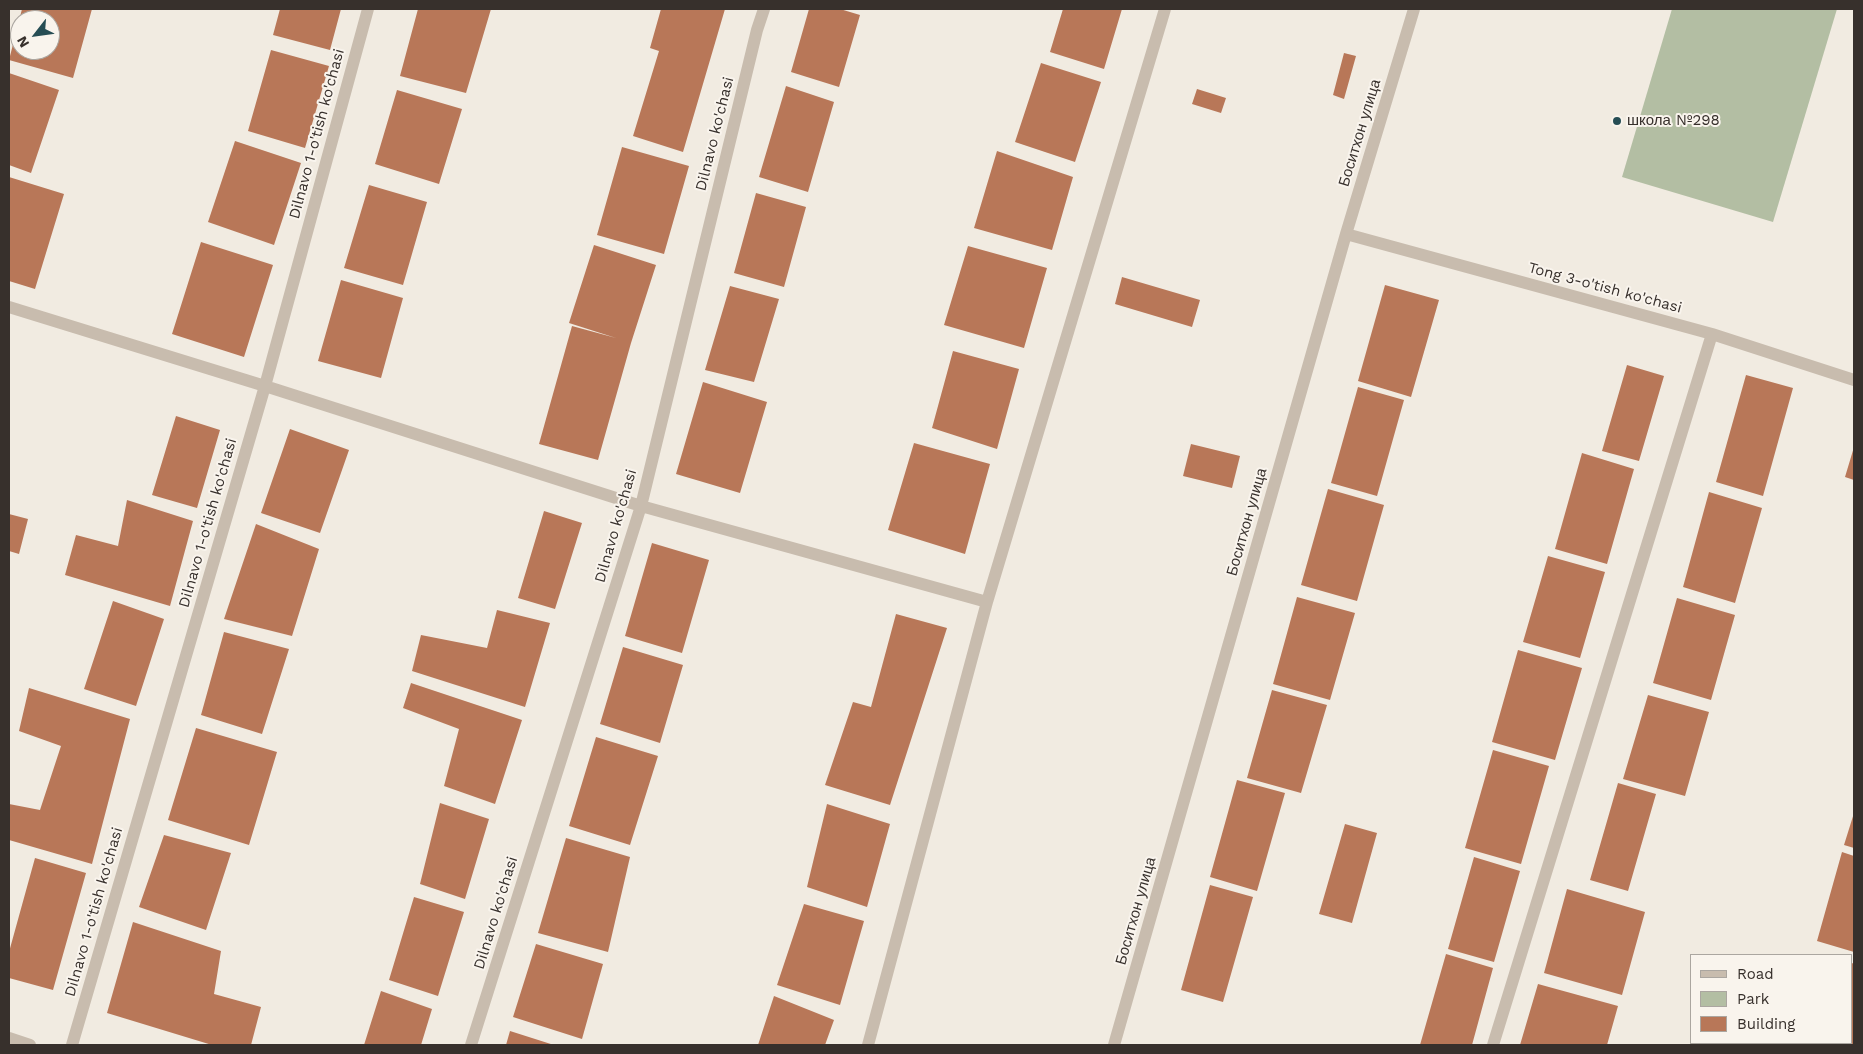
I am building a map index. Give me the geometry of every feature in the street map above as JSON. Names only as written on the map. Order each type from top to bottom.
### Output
[{"type":"street","name":"Dilnavo 1-o'tish ko'chasi","points":[[72,1045],[265,386],[368,9]]},
{"type":"street","name":"Dilnavo ko'chasi","points":[[471,1045],[641,506],[757,30],[764,9]]},
{"type":"street","points":[[868,1045],[988,602],[1165,9]]},
{"type":"street","name":"Боситхон улица","points":[[1114,1045],[1346,234],[1414,9]]},
{"type":"street","name":"Tong 3-o'tish ko'chasi","points":[[1346,234],[1712,334],[1854,380]]},
{"type":"street","points":[[9,307],[265,386],[641,506],[988,602]]},
{"type":"street","points":[[1493,1045],[1712,334]]},
{"type":"street","points":[[9,1038],[30,1045]]},
{"type":"green space","points":[[1672,9],[1837,9],[1773,222],[1622,177]]},
{"type":"building","points":[[22,9],[92,9],[73,78],[9,60],[10,56],[10,60],[60,60],[60,10]]},
{"type":"building","points":[[280,9],[341,9],[330,50],[273,35]]},
{"type":"building","points":[[418,9],[491,9],[466,93],[400,76]]},
{"type":"building","points":[[661,9],[725,9],[683,152],[633,136],[659,51],[650,48]]},
{"type":"building","points":[[809,9],[840,9],[860,15],[839,87],[791,72]]},
{"type":"building","points":[[1063,9],[1122,9],[1104,69],[1050,52]]},
{"type":"building","points":[[271,50],[329,66],[305,148],[248,131]]},
{"type":"building","points":[[1344,53],[1356,56],[1344,99],[1333,95]]},
{"type":"building","points":[[1041,63],[1101,82],[1075,162],[1015,142]]},
{"type":"building","points":[[9,73],[59,90],[31,173],[9,165]]},
{"type":"building","points":[[786,86],[834,102],[808,192],[759,177]]},
{"type":"building","points":[[1197,89],[1226,98],[1221,113],[1192,104]]},
{"type":"building","points":[[397,90],[462,109],[439,184],[375,164]]},
{"type":"building","points":[[235,141],[301,163],[274,245],[208,222]]},
{"type":"building","points":[[622,147],[689,166],[664,254],[597,235]]},
{"type":"building","points":[[997,151],[1073,177],[1052,250],[974,228]]},
{"type":"building","points":[[9,177],[64,194],[35,289],[9,281]]},
{"type":"building","points":[[369,185],[427,202],[403,285],[344,268]]},
{"type":"building","points":[[756,193],[806,207],[784,287],[734,273]]},
{"type":"building","points":[[201,242],[273,265],[244,357],[172,334]]},
{"type":"building","points":[[594,245],[656,265],[631,343],[598,460],[539,444],[572,326],[616,338],[569,323]]},
{"type":"building","points":[[968,246],[1047,268],[1024,348],[944,325]]},
{"type":"building","points":[[1122,277],[1200,300],[1192,327],[1115,304]]},
{"type":"building","points":[[341,280],[403,298],[381,378],[318,361]]},
{"type":"building","points":[[1385,285],[1439,300],[1411,397],[1358,381]]},
{"type":"building","points":[[730,286],[779,299],[754,382],[705,370]]},
{"type":"building","points":[[953,351],[1019,369],[997,449],[932,428]]},
{"type":"building","points":[[1627,365],[1664,376],[1639,461],[1602,451]]},
{"type":"building","points":[[1746,375],[1793,388],[1763,496],[1716,482]]},
{"type":"building","points":[[703,382],[767,402],[740,493],[676,474]]},
{"type":"building","points":[[1358,387],[1404,400],[1377,496],[1331,483]]},
{"type":"building","points":[[176,416],[220,430],[197,508],[152,495]]},
{"type":"building","points":[[290,429],[349,450],[320,533],[261,513]]},
{"type":"building","points":[[914,443],[990,464],[965,554],[888,530]]},
{"type":"building","points":[[1191,444],[1240,456],[1232,488],[1183,476]]},
{"type":"building","points":[[1854,447],[1854,480],[1845,477]]},
{"type":"building","points":[[1582,453],[1634,469],[1607,564],[1555,549]]},
{"type":"building","points":[[1328,489],[1384,505],[1357,601],[1301,585]]},
{"type":"building","points":[[1709,492],[1762,508],[1735,603],[1683,587]]},
{"type":"building","points":[[127,500],[193,521],[170,606],[65,575],[76,535],[118,546]]},
{"type":"building","points":[[544,511],[582,523],[555,609],[518,598]]},
{"type":"building","points":[[9,514],[28,519],[19,554],[9,551]]},
{"type":"building","points":[[256,524],[319,549],[292,636],[224,619]]},
{"type":"building","points":[[652,543],[709,560],[682,653],[625,636]]},
{"type":"building","points":[[1548,556],[1605,572],[1580,658],[1523,642]]},
{"type":"building","points":[[1297,597],[1355,613],[1330,700],[1273,684]]},
{"type":"building","points":[[1677,598],[1735,615],[1711,700],[1653,683]]},
{"type":"building","points":[[113,601],[164,619],[136,706],[84,689]]},
{"type":"building","points":[[497,610],[550,623],[525,707],[412,671],[421,635],[487,648]]},
{"type":"building","points":[[896,614],[947,628],[890,805],[825,785],[853,702],[871,707]]},
{"type":"building","points":[[224,632],[289,649],[262,734],[201,715]]},
{"type":"building","points":[[623,647],[683,665],[660,743],[600,724]]},
{"type":"building","points":[[1518,650],[1582,668],[1555,760],[1492,742]]},
{"type":"building","points":[[411,683],[522,720],[495,804],[444,786],[459,729],[403,708]]},
{"type":"building","points":[[29,688],[130,719],[92,864],[9,840],[9,804],[40,810],[61,746],[19,731]]},
{"type":"building","points":[[1272,690],[1327,705],[1301,793],[1247,778]]},
{"type":"building","points":[[1648,695],[1709,712],[1685,796],[1623,779]]},
{"type":"building","points":[[196,728],[277,752],[249,845],[168,820]]},
{"type":"building","points":[[596,737],[658,756],[630,845],[569,826]]},
{"type":"building","points":[[1493,750],[1549,766],[1521,864],[1465,848]]},
{"type":"building","points":[[1237,780],[1285,793],[1257,891],[1210,877]]},
{"type":"building","points":[[1618,783],[1656,794],[1628,891],[1590,880]]},
{"type":"building","points":[[440,803],[489,819],[465,899],[420,884]]},
{"type":"building","points":[[827,804],[890,824],[867,907],[807,887]]},
{"type":"building","points":[[1854,813],[1854,848],[1844,845]]},
{"type":"building","points":[[1345,824],[1377,833],[1352,923],[1319,914]]},
{"type":"building","points":[[164,835],[231,853],[206,930],[139,907]]},
{"type":"building","points":[[566,838],[630,857],[608,952],[538,933]]},
{"type":"building","points":[[1842,852],[1854,856],[1854,952],[1817,941]]},
{"type":"building","points":[[1474,857],[1520,871],[1494,962],[1448,949]]},
{"type":"building","points":[[35,858],[86,873],[53,990],[9,978],[9,952]]},
{"type":"building","points":[[1210,885],[1253,897],[1223,1002],[1181,990]]},
{"type":"building","points":[[1567,889],[1645,912],[1622,995],[1544,973]]},
{"type":"building","points":[[414,897],[464,912],[438,996],[389,980]]},
{"type":"building","points":[[804,904],[864,921],[840,1005],[777,985]]},
{"type":"building","points":[[133,922],[221,951],[214,994],[261,1007],[251,1045],[212,1045],[107,1013]]},
{"type":"building","points":[[536,944],[603,964],[582,1039],[513,1017]]},
{"type":"building","points":[[1446,954],[1493,968],[1472,1045],[1420,1045]]},
{"type":"building","points":[[1854,964],[1853,1045],[1782,1044],[1853,1044]]},
{"type":"building","points":[[1538,984],[1618,1006],[1607,1045],[1520,1045]]},
{"type":"building","points":[[381,991],[432,1009],[421,1045],[364,1045]]},
{"type":"building","points":[[774,996],[834,1020],[825,1045],[758,1045]]},
{"type":"building","points":[[510,1031],[554,1045],[506,1045]]},
{"type":"place","name":"школа №298","points":[[1617,121]]}]
